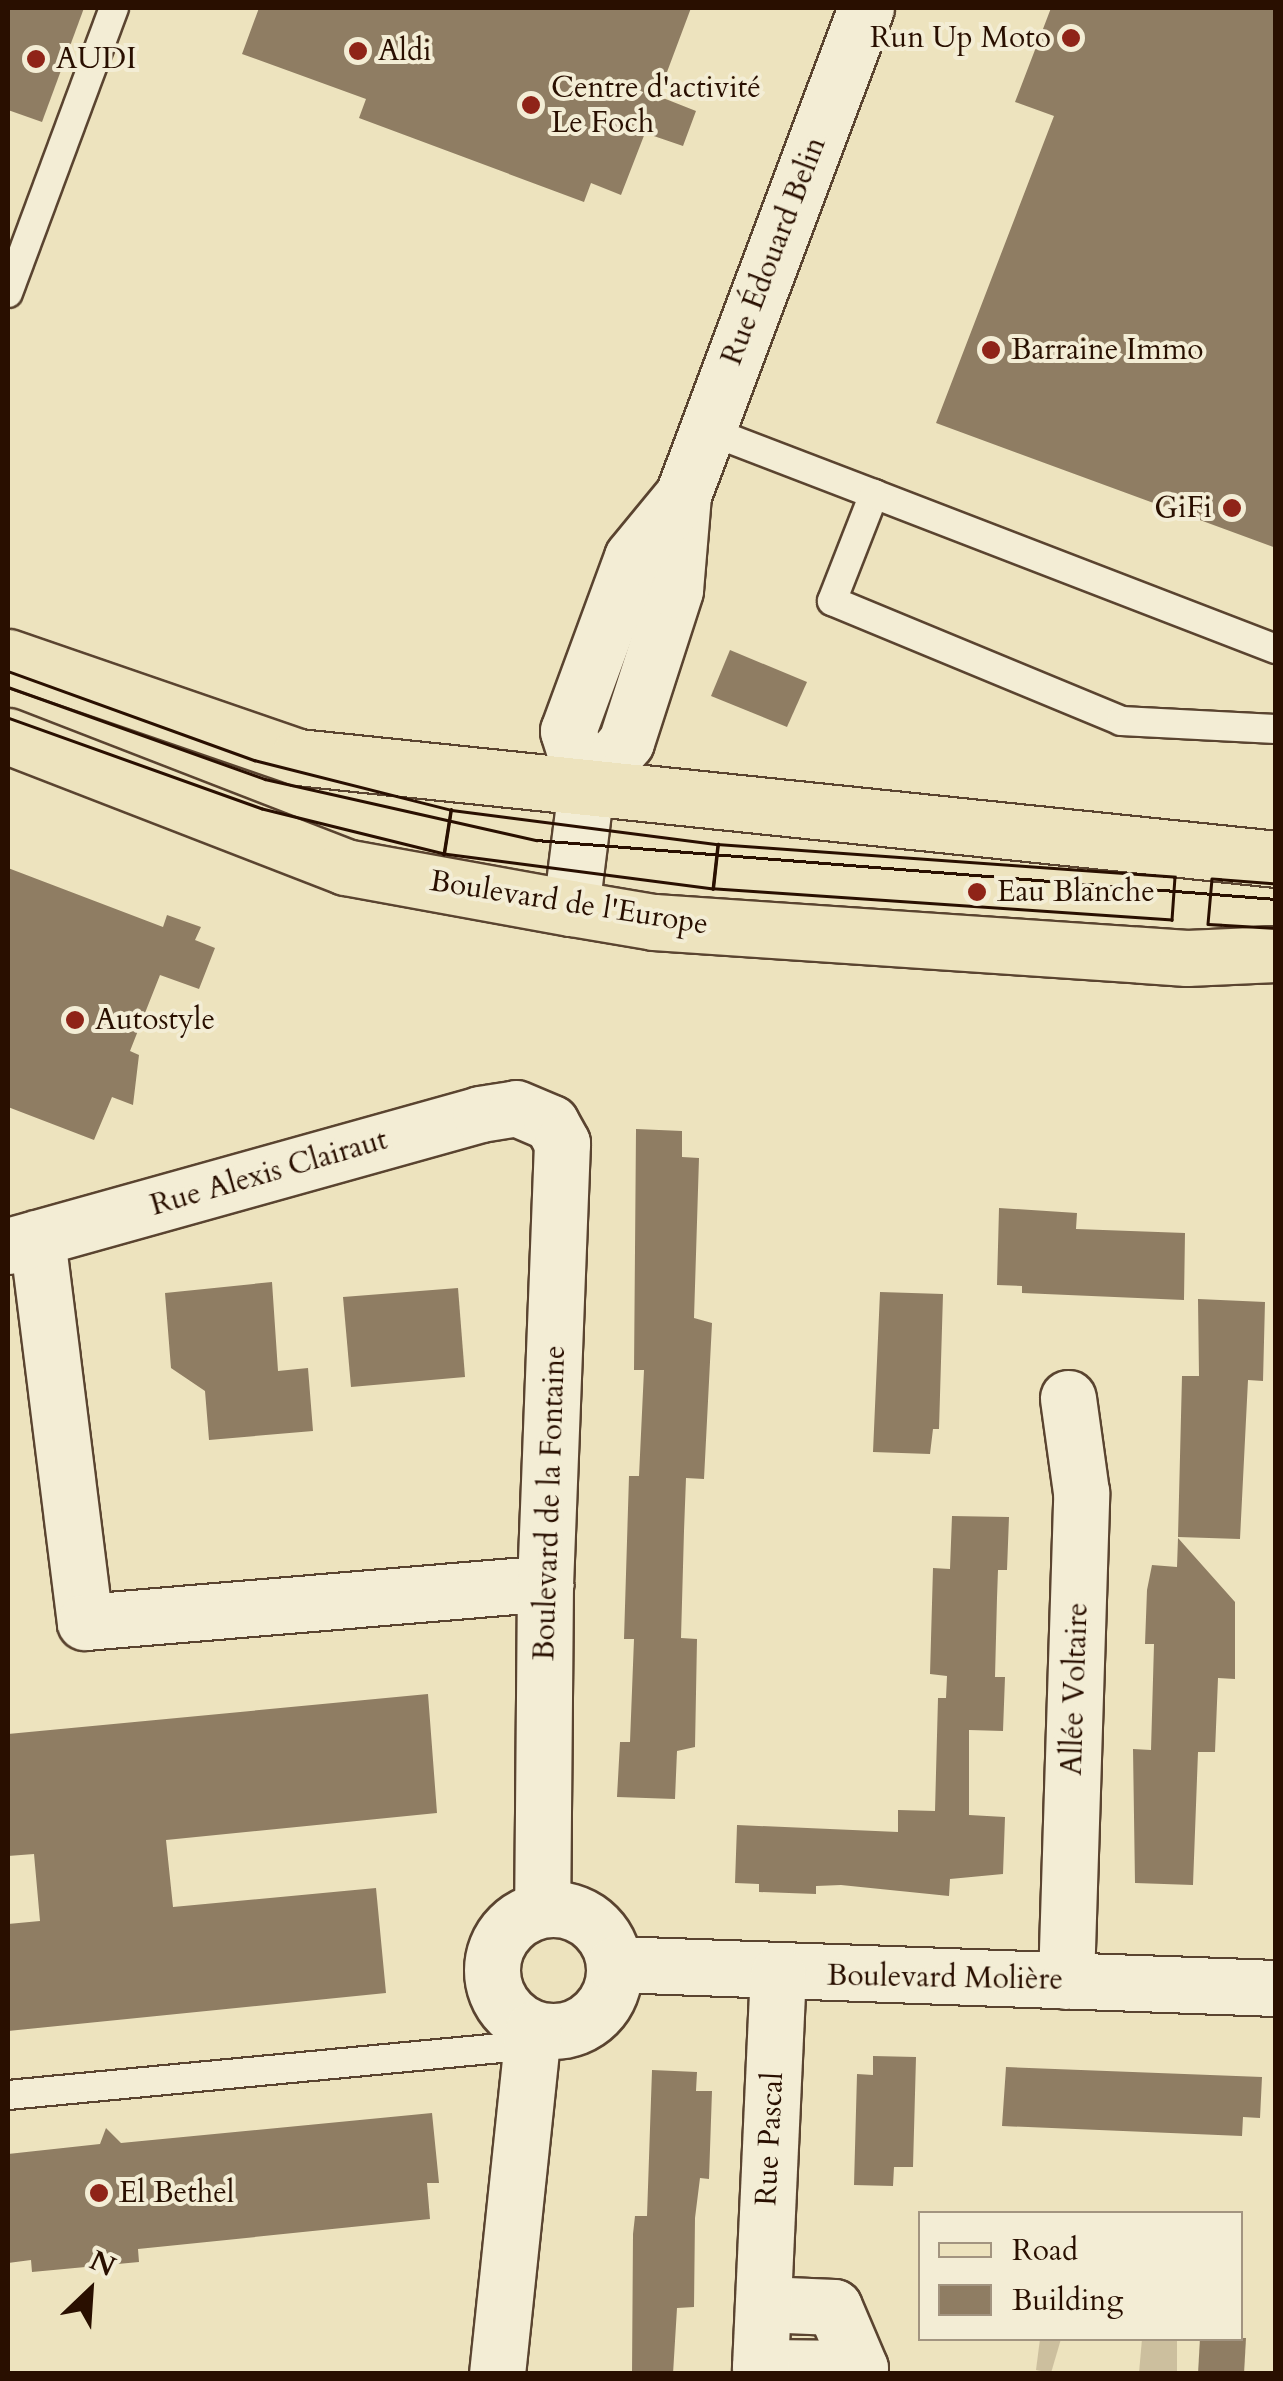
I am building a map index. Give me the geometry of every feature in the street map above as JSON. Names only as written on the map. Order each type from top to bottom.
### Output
[{"type":"main road","points":[[8,657],[298,757],[1276,859]]},
{"type":"main road","name":"Boulevard de l'Europe","points":[[8,736],[345,868],[572,908],[654,922],[1187,958],[1276,954]]},
{"type":"street","name":"Rue Édouard Belin","points":[[572,908],[586,788],[568,731],[632,557],[683,495],[866,8]]},
{"type":"street","name":"Rue Alexis Clairaut","points":[[22,1242],[480,1114],[516,1108],[531,1113]]},
{"type":"street","name":"Boulevard de la Fontaine","points":[[531,1113],[551,1123],[562,1143],[545,1583],[542,1909]]},
{"type":"street","points":[[22,1242],[84,1622],[545,1583]]},
{"type":"street","name":"Allée Voltaire","points":[[1066,1981],[1081,1492],[1068,1398]]},
{"type":"street","points":[[497,2374],[532,2037],[502,2004],[491,1966],[507,1929],[542,1909],[562,1909],[598,1927],[615,1964],[614,1984],[592,2018],[532,2037]]},
{"type":"street","name":"Boulevard Molière","points":[[615,1964],[778,1974],[1276,1988]]},
{"type":"street","name":"Rue Pascal","points":[[763,2304],[778,1974]]},
{"type":"lane","points":[[8,294],[114,8]]},
{"type":"lane","points":[[707,430],[1276,650]]},
{"type":"lane","points":[[874,494],[832,601],[1121,721],[1276,729]]},
{"type":"lane","points":[[8,2094],[532,2037]]},
{"type":"shaded area","points":[[1040,2341],[1060,2341],[1051,2373],[1036,2370]]},
{"type":"shaded area","points":[[1142,2341],[1177,2341],[1177,2373],[1139,2373]]},
{"type":"building","name":"AUDI","points":[[8,8],[84,8],[42,122],[8,110]]},
{"type":"building","name":"Centre d'activité Le Foch","points":[[259,8],[691,8],[658,96],[696,111],[683,146],[645,133],[621,195],[591,183],[584,202],[359,118],[366,99],[242,54]]},
{"type":"building","points":[[1051,8],[1276,8],[1276,548],[936,423],[1054,116],[1015,102]]},
{"type":"building","points":[[730,650],[807,682],[787,727],[711,696]]},
{"type":"building","name":"Autostyle","points":[[8,868],[163,927],[167,915],[201,927],[195,940],[215,948],[199,989],[160,975],[130,1051],[139,1055],[133,1105],[112,1097],[94,1140],[8,1107]]},
{"type":"building","points":[[636,1129],[682,1131],[682,1157],[699,1158],[694,1318],[712,1323],[704,1479],[686,1478],[681,1638],[697,1639],[695,1747],[677,1751],[675,1799],[617,1797],[620,1742],[630,1742],[634,1639],[624,1639],[629,1476],[639,1476],[644,1370],[634,1370]]},
{"type":"building","points":[[999,1208],[1077,1213],[1076,1229],[1185,1233],[1184,1300],[1022,1293],[1022,1286],[997,1285]]},
{"type":"building","points":[[272,1282],[278,1371],[308,1368],[313,1431],[209,1440],[205,1391],[171,1368],[165,1293]]},
{"type":"building","points":[[458,1288],[465,1377],[351,1387],[343,1297]]},
{"type":"building","points":[[880,1292],[943,1294],[939,1429],[933,1429],[930,1454],[873,1452]]},
{"type":"building","points":[[1198,1299],[1265,1302],[1263,1381],[1248,1380],[1240,1539],[1178,1537],[1182,1376],[1199,1376]]},
{"type":"building","points":[[952,1516],[1009,1517],[1007,1570],[998,1570],[997,1598],[995,1677],[1005,1677],[1003,1731],[969,1730],[969,1815],[1005,1817],[1003,1874],[950,1879],[949,1896],[841,1885],[816,1886],[816,1894],[759,1892],[759,1884],[735,1883],[737,1825],[898,1832],[898,1810],[935,1811],[938,1698],[946,1698],[947,1676],[930,1674],[933,1568],[950,1569]]},
{"type":"building","points":[[1178,1538],[1235,1602],[1235,1679],[1218,1678],[1215,1752],[1198,1752],[1193,1885],[1135,1883],[1133,1749],[1151,1750],[1154,1644],[1145,1644],[1147,1590],[1152,1565],[1177,1567]]},
{"type":"building","points":[[428,1694],[437,1813],[166,1840],[173,1907],[376,1888],[386,1993],[8,2031],[8,1924],[40,1921],[34,1854],[8,1856],[8,1734]]},
{"type":"building","points":[[873,2056],[916,2057],[913,2167],[894,2167],[893,2186],[854,2185],[857,2074],[873,2075]]},
{"type":"building","points":[[1006,2067],[1262,2077],[1260,2118],[1243,2117],[1242,2136],[1002,2126]]},
{"type":"building","points":[[652,2070],[697,2072],[696,2091],[712,2091],[709,2179],[700,2178],[695,2218],[694,2307],[677,2308],[673,2374],[632,2374],[633,2234],[635,2216],[647,2216]]},
{"type":"building","points":[[432,2113],[439,2183],[427,2183],[430,2219],[138,2249],[139,2262],[32,2272],[31,2260],[8,2263],[8,2154],[100,2144],[106,2128],[121,2143]]},
{"type":"building","points":[[1246,2338],[1244,2374],[1198,2374],[1200,2341]]},
{"type":"tram line","points":[[8,671],[254,760],[451,810],[444,854],[262,809],[8,718]]},
{"type":"tram line","points":[[8,687],[265,779],[536,840],[1276,899]]},
{"type":"tram line","points":[[451,810],[718,844],[713,889],[444,854],[451,810]]},
{"type":"tram line","points":[[718,844],[1175,877],[1172,920],[713,889],[718,844]]},
{"type":"tram line","points":[[1276,884],[1212,879],[1208,924],[1276,928]]},
{"type":"place","name":"Run Up Moto","points":[[1071,38]]},
{"type":"place","name":"Aldi","points":[[358,51]]},
{"type":"place","name":"AUDI","points":[[36,59]]},
{"type":"place","name":"Centre d'activité Le Foch","points":[[531,105]]},
{"type":"place","name":"Barraine Immo","points":[[991,350]]},
{"type":"place","name":"GiFi","points":[[1232,508]]},
{"type":"place","name":"Eau Blanche","points":[[977,892]]},
{"type":"place","name":"Autostyle","points":[[75,1020]]},
{"type":"place","name":"El Bethel","points":[[99,2193]]}]
